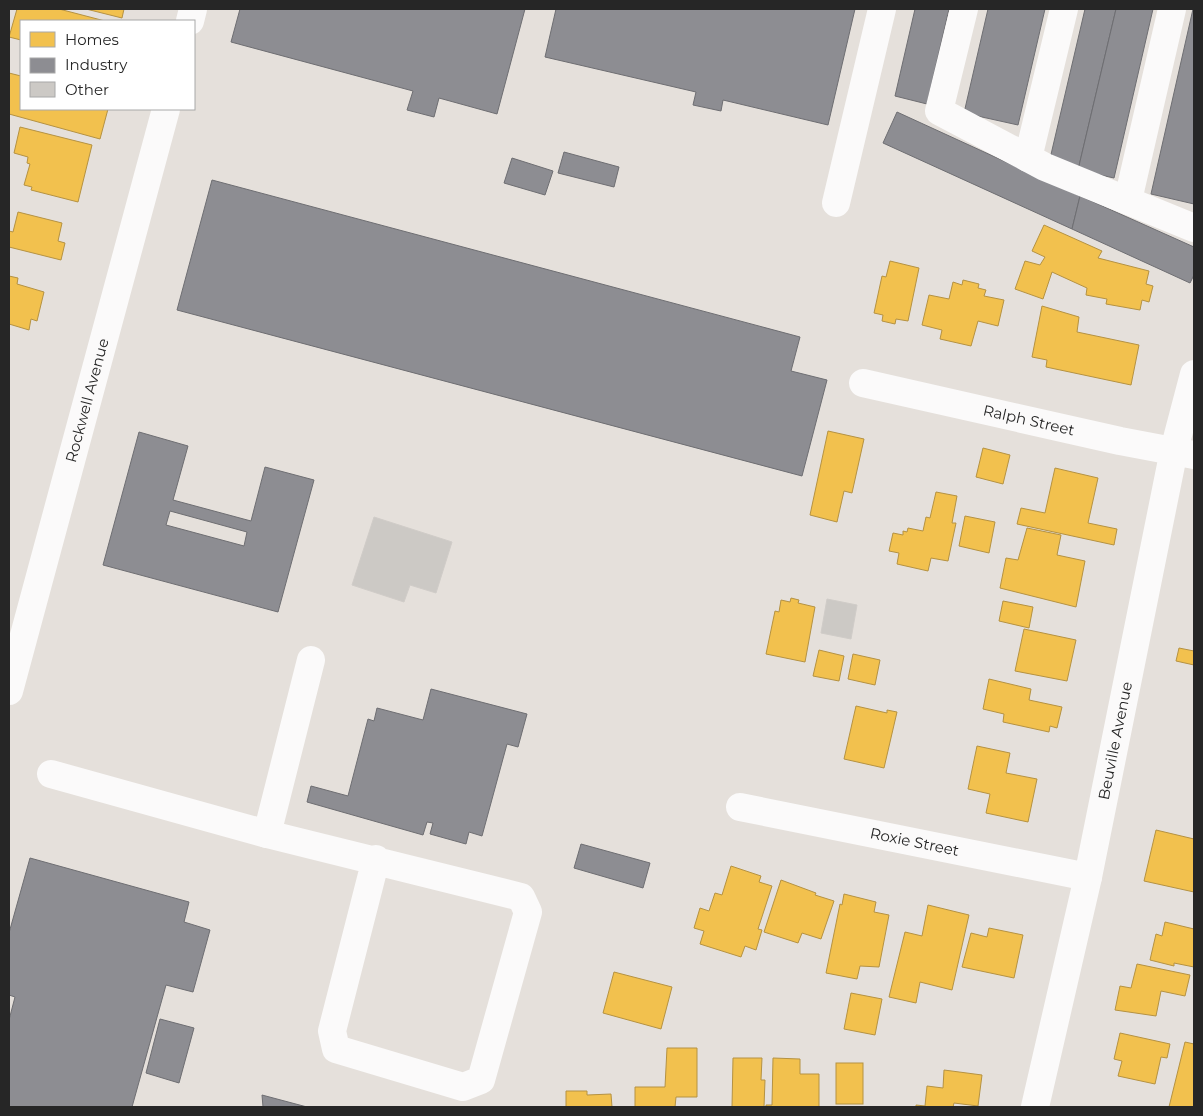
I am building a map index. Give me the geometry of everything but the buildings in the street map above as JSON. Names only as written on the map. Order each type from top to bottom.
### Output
[{"type":"street","points":[[836,203],[882,9]]},
{"type":"street","points":[[964,9],[939,111],[1028,158],[1194,228]]},
{"type":"street","points":[[1028,158],[1064,9]]},
{"type":"street","points":[[1128,200],[1172,9]]},
{"type":"street","name":"Rockwell Avenue","points":[[9,691],[166,110]]},
{"type":"street","name":"Beuville Avenue","points":[[1035,1107],[1184,452],[1194,374]]},
{"type":"street","name":"Ralph Street","points":[[863,382],[1120,441],[1184,452]]},
{"type":"street","points":[[267,834],[311,660]]},
{"type":"street","points":[[51,774],[267,834],[376,859],[521,896],[528,912],[481,1080],[463,1087],[336,1049],[332,1031],[376,859]]},
{"type":"street","name":"Roxie Street","points":[[740,807],[1088,877]]}]
